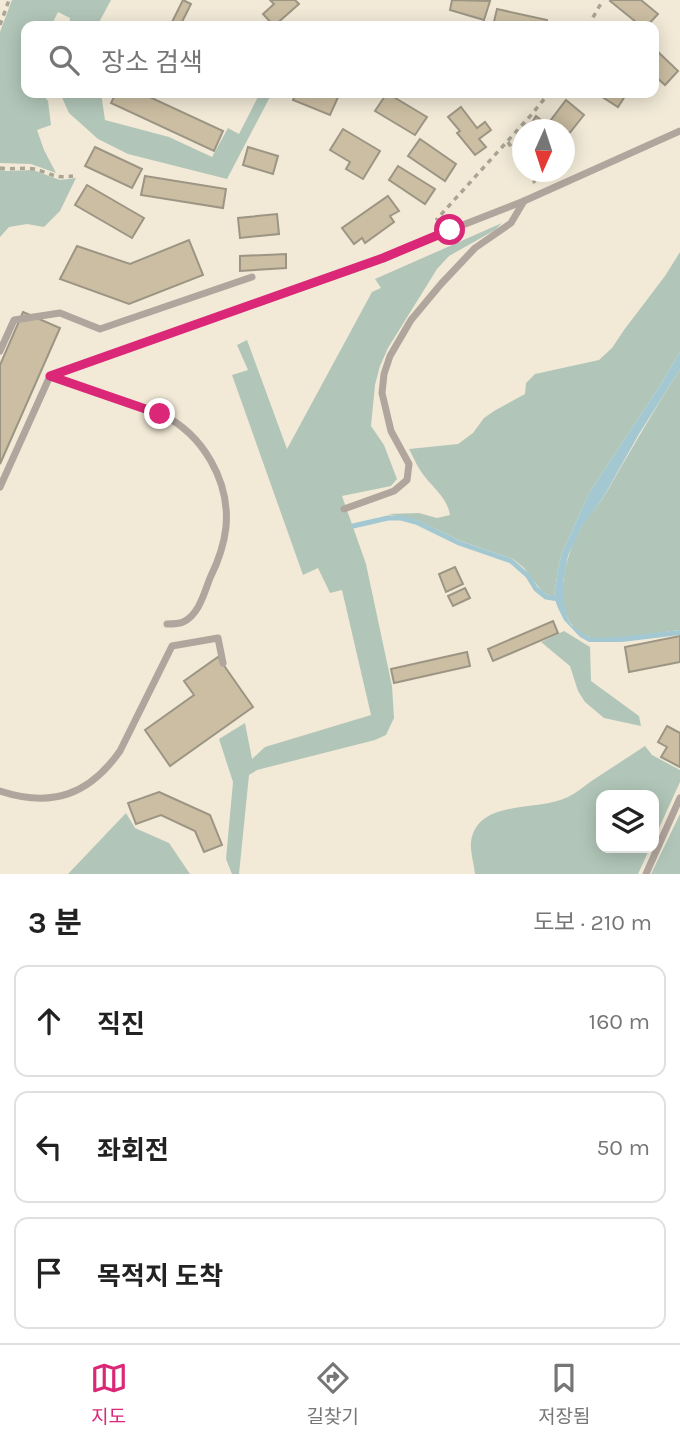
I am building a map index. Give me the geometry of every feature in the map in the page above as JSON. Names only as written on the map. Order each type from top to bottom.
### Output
[{"type":"lane","points":[[0,487],[50,376],[383,258],[524,201],[680,131]]},
{"type":"lane","points":[[344,509],[394,491],[407,480],[409,464],[391,431],[382,393],[390,356],[411,320],[441,284],[475,248],[511,223],[524,201]]},
{"type":"lane","points":[[0,351],[14,320],[60,313],[100,329],[252,277]]},
{"type":"lane","points":[[50,376],[160,414],[192,436],[215,468],[226,506],[226,526],[218,561],[194,615],[182,623],[167,624]]},
{"type":"lane","points":[[0,791],[26,797],[60,796],[71,794],[98,778],[120,751],[172,646],[218,638],[223,663]]},
{"type":"lane","points":[[646,874],[680,798]]},
{"type":"path","points":[[0,25],[9,0]]},
{"type":"path","points":[[591,21],[603,0]]},
{"type":"path","points":[[450,230],[437,219],[545,98]]},
{"type":"path","points":[[508,141],[512,147]]},
{"type":"path","points":[[0,168],[33,169],[60,178],[73,176]]},
{"type":"green space","points":[[12,0],[111,0],[100,21],[70,21],[70,18],[58,12],[54,21],[21,21],[21,98],[45,98],[48,101],[51,125],[37,130],[56,173],[31,164],[0,163],[0,32]]},
{"type":"green space","points":[[62,98],[102,98],[105,120],[169,137],[212,157],[228,128],[239,134],[257,98],[269,98],[227,179],[128,154],[98,139],[69,113]]},
{"type":"green space","points":[[0,169],[33,170],[60,180],[76,178],[60,211],[44,227],[27,224],[9,227],[0,237]]},
{"type":"green space","points":[[502,223],[495,230],[449,256],[437,269],[388,348],[380,366],[375,385],[371,426],[384,445],[397,479],[391,486],[342,496],[366,564],[392,686],[394,718],[386,735],[375,740],[257,770],[249,775],[239,874],[232,874],[226,859],[233,782],[219,739],[245,723],[252,759],[265,747],[371,715],[342,590],[330,593],[318,568],[303,575],[232,375],[248,370],[237,345],[247,340],[287,449],[372,292],[381,288],[375,279]]},
{"type":"green space","points":[[680,252],[680,352],[589,493],[562,553],[554,597],[540,589],[524,568],[513,559],[461,541],[417,520],[388,514],[419,513],[437,518],[450,515],[442,497],[420,470],[409,449],[458,444],[473,433],[484,418],[525,394],[526,383],[535,374],[599,360],[612,348]]},
{"type":"green space","points":[[680,369],[680,630],[616,638],[584,635],[573,626],[566,614],[563,600],[565,569],[575,540]]},
{"type":"green space","points":[[564,631],[590,647],[591,681],[639,716],[641,726],[604,718],[585,702],[578,691],[570,666],[541,642]]},
{"type":"green space","points":[[645,746],[652,755],[680,770],[680,782],[659,828],[659,790],[596,790],[596,853],[648,853],[638,874],[475,874],[471,842],[476,828],[485,819],[497,812],[568,797]]},
{"type":"green space","points":[[126,813],[135,828],[169,843],[190,874],[68,874]]},
{"type":"green space","points":[[680,814],[680,874],[651,874]]},
{"type":"water","points":[[680,352],[680,369],[604,496],[581,528],[568,556],[563,597],[571,625],[587,636],[617,637],[680,630],[680,635],[622,642],[589,642],[580,637],[564,620],[554,597],[562,553],[589,493]]},
{"type":"building","points":[[183,0],[191,4],[182,21],[172,21]]},
{"type":"building","points":[[270,0],[295,0],[299,4],[280,21],[269,21],[263,14],[274,4]]},
{"type":"building","points":[[452,0],[490,1],[484,20],[450,10]]},
{"type":"building","points":[[641,0],[658,14],[652,21],[635,21],[610,1]]},
{"type":"building","points":[[497,9],[547,20],[547,21],[494,21]]},
{"type":"building","points":[[659,53],[678,71],[665,85],[659,80]]},
{"type":"building","points":[[114,98],[152,98],[223,131],[214,151],[111,103]]},
{"type":"building","points":[[294,98],[338,98],[330,115],[293,100]]},
{"type":"building","points":[[384,98],[395,98],[427,117],[415,135],[375,111]]},
{"type":"building","points":[[604,98],[624,98],[618,107]]},
{"type":"building","points":[[566,100],[584,115],[575,126],[575,119],[552,119]]},
{"type":"building","points":[[461,107],[477,128],[485,122],[491,130],[479,139],[486,147],[475,155],[448,117]]},
{"type":"building","points":[[343,129],[380,151],[363,179],[346,169],[350,162],[330,150]]},
{"type":"building","points":[[420,139],[456,164],[445,181],[408,156]]},
{"type":"building","points":[[95,147],[142,169],[132,188],[85,166]]},
{"type":"building","points":[[248,147],[278,156],[273,174],[243,165]]},
{"type":"building","points":[[398,166],[435,189],[425,204],[389,180]]},
{"type":"building","points":[[145,176],[226,189],[223,208],[141,195]]},
{"type":"building","points":[[87,185],[144,218],[132,238],[75,205]]},
{"type":"building","points":[[388,196],[399,211],[390,216],[394,222],[365,243],[362,238],[354,244],[342,228]]},
{"type":"building","points":[[277,214],[279,234],[240,238],[238,218]]},
{"type":"building","points":[[189,240],[203,275],[129,304],[60,279],[77,246],[130,264]]},
{"type":"building","points":[[286,254],[286,268],[240,271],[240,256]]},
{"type":"building","points":[[23,312],[60,328],[0,464],[0,365]]},
{"type":"building","points":[[455,567],[463,584],[446,592],[439,574]]},
{"type":"building","points":[[465,588],[470,598],[453,606],[448,596]]},
{"type":"building","points":[[553,621],[558,633],[493,661],[488,649]]},
{"type":"building","points":[[680,636],[680,662],[629,672],[625,647]]},
{"type":"building","points":[[467,652],[470,666],[394,683],[391,669]]},
{"type":"building","points":[[218,657],[253,707],[170,766],[145,730],[194,695],[184,681]]},
{"type":"building","points":[[667,726],[680,733],[680,767],[661,757],[667,747],[658,742]]},
{"type":"building","points":[[159,792],[210,815],[222,845],[204,852],[195,831],[161,815],[136,824],[128,803]]},
{"type":"waterway","points":[[353,526],[388,518],[416,522],[459,543],[511,561],[546,597],[559,599]]},
{"type":"route","points":[[160,414],[50,376],[383,258],[450,230]]}]
